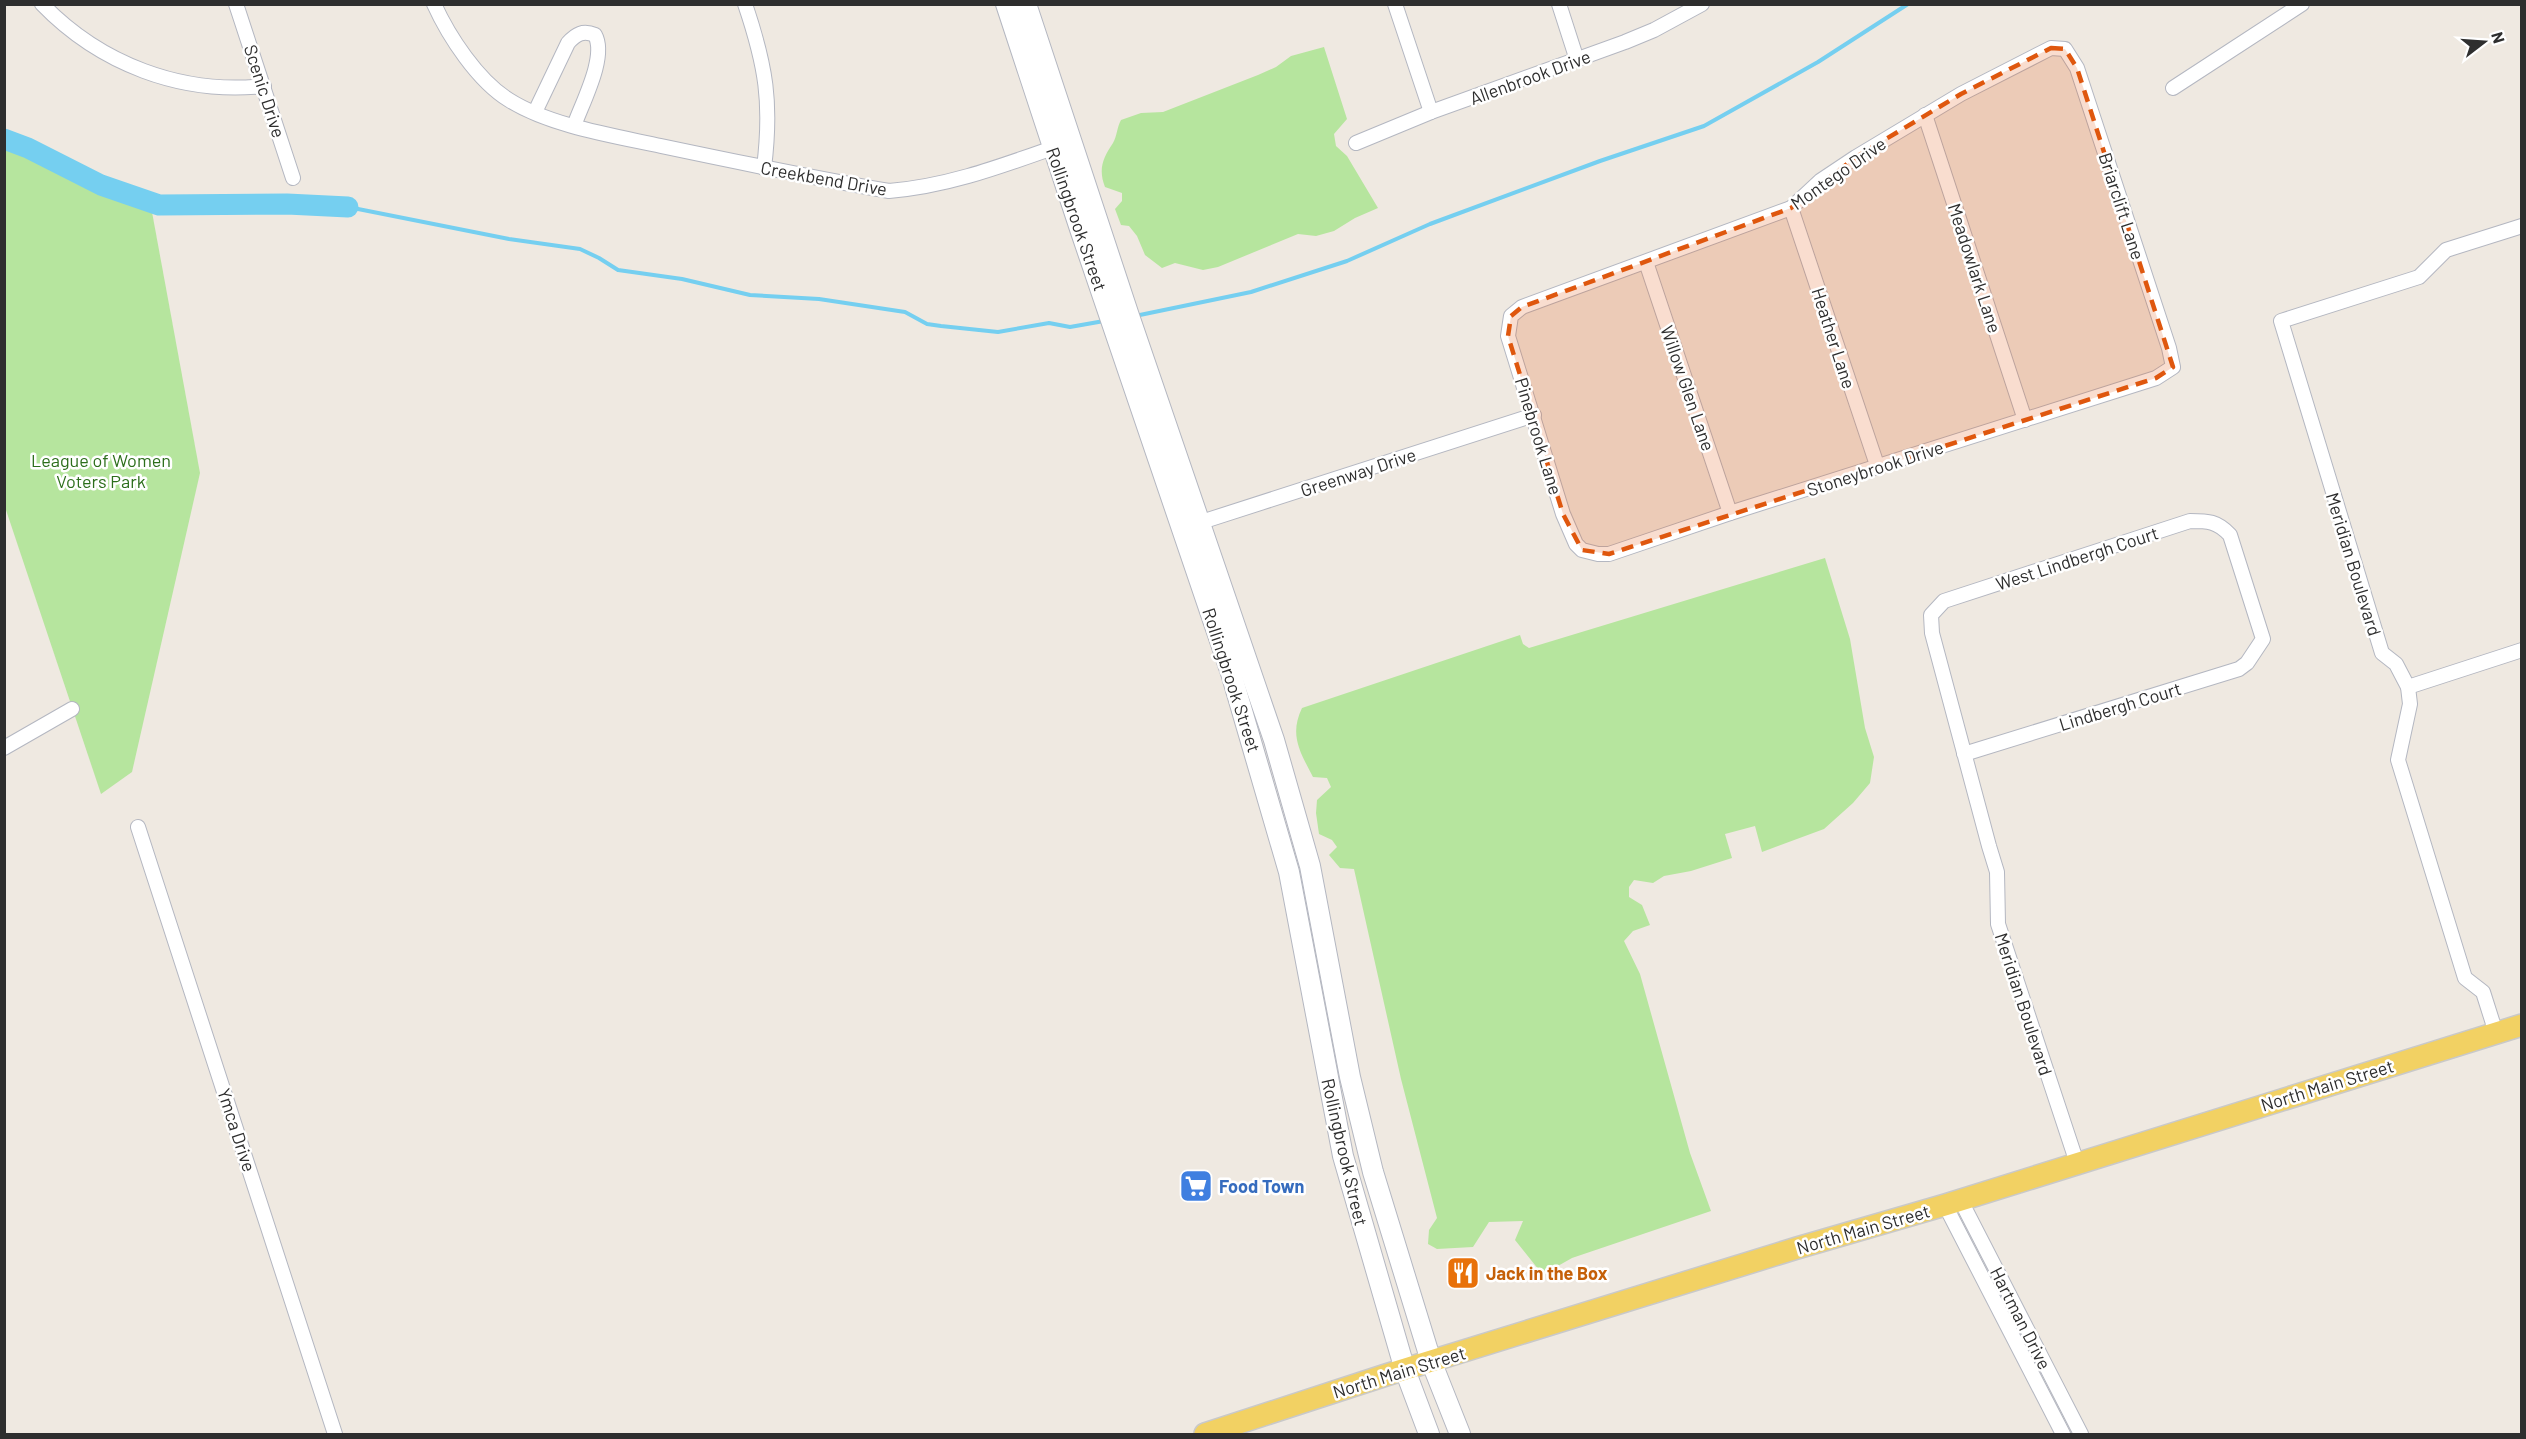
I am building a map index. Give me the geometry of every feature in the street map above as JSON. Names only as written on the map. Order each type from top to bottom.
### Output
[{"type":"main road","name":"Rollingbrook Street","points":[[1006,4],[1062,145],[1190,525],[1274,740],[1306,854],[1350,1077],[1373,1172],[1431,1362],[1460,1434]]},
{"type":"main road","name":"Rollingbrook Street","points":[[1026,4],[1062,145]]},
{"type":"main road","name":"Rollingbrook Street","points":[[1190,525],[1289,872],[1342,1156],[1405,1370],[1429,1434]]},
{"type":"main road","name":"North Main Street","points":[[1205,1434],[1797,1248],[1953,1203],[2522,1025]]},
{"type":"street","points":[[42,4],[86,42],[126,65],[200,86],[240,88],[264,86]]},
{"type":"street","name":"Scenic Drive","points":[[237,4],[293,178]]},
{"type":"street","name":"Creekbend Drive","points":[[434,4],[446,30],[486,81],[509,100],[574,126],[764,168],[889,191],[925,189],[956,181],[1062,145]]},
{"type":"street","points":[[746,4],[761,50],[769,100],[769,128],[764,168]]},
{"type":"street","points":[[1395,4],[1431,112]]},
{"type":"street","points":[[1559,4],[1577,60]]},
{"type":"street","name":"Allenbrook Drive","points":[[1356,143],[1431,112],[1654,30],[1702,4]]},
{"type":"street","points":[[2173,88],[2302,4]]},
{"type":"street","points":[[535,112],[568,43],[576,34],[587,32],[595,35],[599,42],[599,55],[574,126]]},
{"type":"street","name":"Montego Drive","points":[[1509,326],[1511,316],[1522,307],[1791,208],[1820,181],[1924,115],[1971,88],[2051,48],[2065,49]]},
{"type":"street","name":"Briarclift Lane","points":[[2065,49],[2077,68],[2169,348],[2173,367]]},
{"type":"street","name":"Meadowlark Lane","points":[[1924,115],[2025,420]]},
{"type":"street","name":"Heather Lane","points":[[1791,208],[1878,468]]},
{"type":"street","name":"Meridian Boulevard","points":[[2408,687],[2396,664],[2382,653],[2281,321],[2419,277],[2446,250],[2522,226]]},
{"type":"street","name":"Willow Glen Lane","points":[[1646,262],[1730,513]]},
{"type":"street","name":"Pinebrook Lane","points":[[1509,326],[1508,336],[1563,514],[1576,544]]},
{"type":"street","name":"Stoneybrook Drive","points":[[1576,544],[1581,550],[1609,554],[1730,513],[1878,468],[2156,378],[2173,367]]},
{"type":"street","name":"Greenway Drive","points":[[1190,525],[1534,415]]},
{"type":"street","name":"West Lindbergh Court","points":[[1944,601],[2190,522],[2211,520],[2221,525],[2230,535],[2263,639]]},
{"type":"street","name":"Meridian Boulevard","points":[[1944,601],[1931,615],[1932,633],[1997,872],[1998,924],[2077,1163]]},
{"type":"street","name":"Lindbergh Court","points":[[1964,754],[2239,669],[2255,653],[2263,639]]},
{"type":"street","points":[[2496,1033],[2483,992],[2465,978],[2398,760],[2410,704],[2408,687],[2522,650]]},
{"type":"street","points":[[4,748],[72,709]]},
{"type":"street","name":"Ymca Drive","points":[[138,826],[335,1434]]},
{"type":"street","name":"Hartman Drive","points":[[1953,1203],[2039,1354],[2081,1434]]},
{"type":"street","name":"Hartman Drive","points":[[1953,1203],[2025,1361],[2063,1434]]},
{"type":"street","points":[[2025,1361],[2039,1354]]},
{"type":"highlighted area","points":[[2051,48],[2065,49],[2077,68],[2173,367],[2156,378],[1609,554],[1582,550],[1563,514],[1508,336],[1511,316],[1522,307],[1791,208],[1856,157],[1961,94]]},
{"type":"green space","points":[[1324,47],[1347,119],[1334,134],[1336,146],[1347,156],[1378,208],[1334,231],[1316,236],[1298,234],[1218,267],[1203,270],[1175,263],[1162,268],[1145,255],[1137,236],[1129,226],[1121,225],[1115,209],[1122,201],[1122,193],[1105,187],[1103,181],[1103,164],[1121,120],[1141,113],[1163,112],[1258,75],[1276,67],[1291,56]]},
{"type":"green space","name":"League of Women Voters Park","points":[[4,144],[152,212],[200,473],[132,772],[101,794],[5,507]]},
{"type":"green space","points":[[1825,558],[1850,639],[1865,728],[1874,757],[1870,783],[1853,803],[1824,829],[1762,852],[1755,826],[1725,834],[1732,858],[1691,871],[1664,876],[1653,883],[1634,880],[1629,887],[1629,897],[1642,905],[1650,925],[1633,931],[1624,941],[1640,974],[1690,1153],[1711,1211],[1572,1258],[1549,1271],[1539,1270],[1515,1240],[1523,1221],[1489,1222],[1473,1247],[1437,1249],[1428,1244],[1429,1230],[1437,1218],[1401,1079],[1354,869],[1340,868],[1329,855],[1337,847],[1332,840],[1319,834],[1317,800],[1331,787],[1327,778],[1313,777],[1300,751],[1296,727],[1302,708],[1520,635],[1523,644],[1529,648]]},
{"type":"waterway","points":[[1135,316],[1251,292],[1347,261],[1430,224],[1600,161],[1704,126],[1818,62],[1908,4]]},
{"type":"waterway","points":[[4,139],[28,148],[101,185],[159,205],[287,204],[348,207]]},
{"type":"waterway","points":[[348,207],[509,239],[580,249],[618,270],[682,279],[750,295],[819,299],[905,312],[927,324],[998,332],[1049,323],[1070,327],[1104,321]]},
{"type":"place","name":"Food Town","points":[[1196,1186]]},
{"type":"place","name":"Jack in the Box","points":[[1463,1273]]}]
